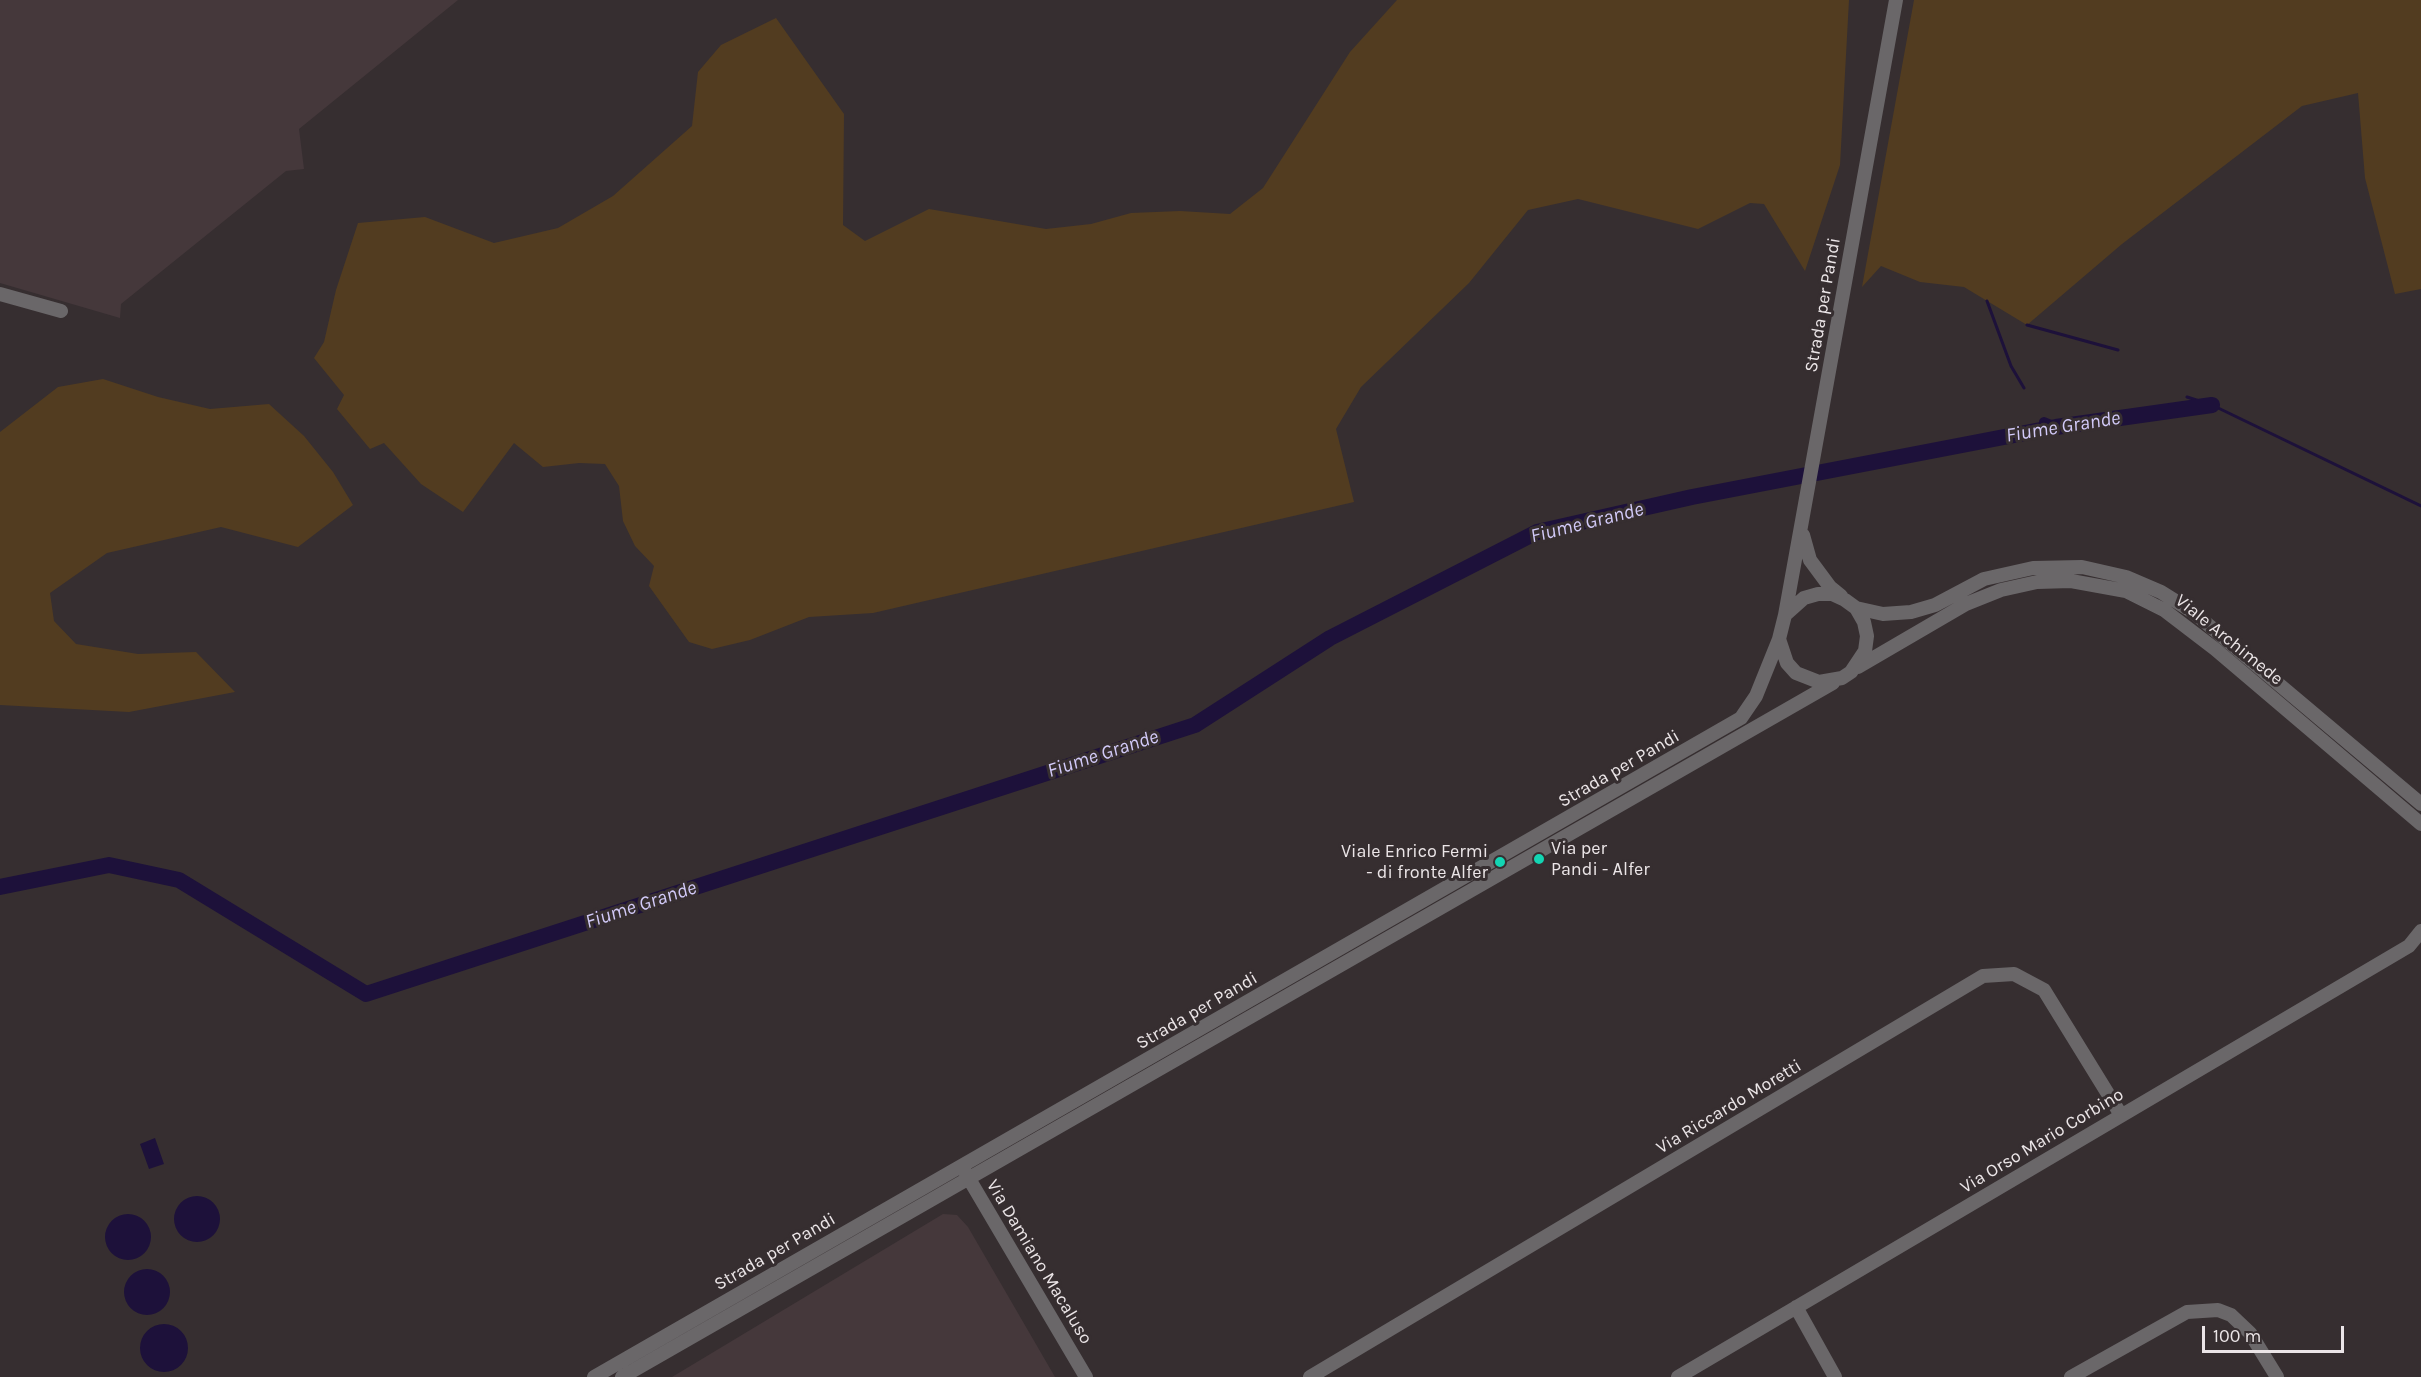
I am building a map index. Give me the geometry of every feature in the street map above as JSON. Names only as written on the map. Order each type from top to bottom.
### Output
[{"type":"street","name":"Strada per Pandi","points":[[594,1377],[1741,718],[1751,707],[1779,639],[1785,615],[1896,0]]},
{"type":"street","points":[[0,294],[61,311]]},
{"type":"street","points":[[1779,639],[1787,663],[1796,673],[1819,682],[1847,675],[1865,651],[1867,636],[1864,622],[1851,604],[1830,586],[1810,560],[1804,545],[1802,527]]},
{"type":"street","name":"Viale Archimede","points":[[1851,604],[1882,614],[1911,612],[1935,605],[1984,579],[2033,568],[2082,567],[2126,577],[2161,592],[2193,612],[2421,804]]},
{"type":"street","name":"Viale Archimede","points":[[1847,675],[1966,604],[2001,590],[2055,582],[2109,586],[2146,600],[2183,623],[2417,821]]},
{"type":"street","points":[[1785,615],[1804,597],[1818,594],[1832,594],[1851,604]]},
{"type":"street","name":"Strada per Pandi","points":[[622,1377],[1359,957],[1515,863],[1847,675]]},
{"type":"street","points":[[2417,821],[2421,831]]},
{"type":"street","name":"Via Orso Mario Corbino","points":[[1678,1377],[2415,944],[2421,931]]},
{"type":"street","name":"Via Riccardo Moretti","points":[[1310,1377],[1983,976],[2014,974],[2044,990],[2121,1115]]},
{"type":"street","name":"Via Damiano Macaluso","points":[[961,1166],[1086,1377]]},
{"type":"street","points":[[1796,1307],[1835,1377]]},
{"type":"street","points":[[2072,1377],[2187,1312],[2218,1310],[2231,1315],[2250,1333],[2277,1377]]},
{"type":"shaded area","points":[[0,0],[458,0],[299,129],[304,169],[286,171],[121,304],[120,318],[0,283]]},
{"type":"shaded area","points":[[1397,0],[1849,0],[1840,165],[1805,271],[1764,204],[1750,203],[1698,229],[1578,199],[1528,210],[1469,283],[1361,387],[1336,429],[1354,502],[873,613],[809,617],[750,640],[712,649],[689,642],[649,586],[654,566],[635,546],[623,521],[619,486],[605,464],[579,463],[543,467],[514,443],[463,512],[421,484],[384,443],[370,449],[337,409],[344,395],[314,358],[324,342],[336,290],[358,223],[425,217],[494,243],[558,228],[613,196],[692,126],[698,72],[721,45],[776,18],[844,114],[843,225],[865,241],[929,209],[1046,229],[1091,224],[1131,213],[1180,211],[1230,214],[1263,188],[1350,52]]},
{"type":"shaded area","points":[[1914,0],[2421,0],[2421,289],[2395,294],[2365,178],[2358,93],[2302,106],[2122,244],[2027,325],[1964,287],[1920,282],[1881,266],[1862,287]]},
{"type":"shaded area","points":[[103,379],[158,397],[210,409],[269,404],[304,436],[333,472],[353,505],[298,547],[221,527],[107,553],[50,593],[54,621],[76,644],[138,654],[196,652],[235,692],[129,712],[0,705],[0,432],[58,387]]},
{"type":"shaded area","points":[[155,1138],[164,1164],[149,1169],[140,1144]]},
{"type":"shaded area","points":[[197,1196],[213,1203],[220,1219],[213,1235],[197,1242],[181,1235],[174,1219],[181,1203]]},
{"type":"shaded area","points":[[128,1214],[137,1215],[145,1220],[150,1228],[150,1246],[145,1254],[137,1259],[128,1260],[119,1259],[111,1254],[106,1246],[105,1237],[106,1228],[111,1220],[119,1215]]},
{"type":"shaded area","points":[[943,1214],[957,1215],[968,1227],[1055,1377],[672,1377]]},
{"type":"shaded area","points":[[147,1269],[156,1270],[164,1275],[169,1283],[169,1301],[164,1309],[156,1314],[147,1315],[138,1314],[130,1309],[125,1301],[124,1292],[125,1283],[130,1275],[138,1270]]},
{"type":"shaded area","points":[[164,1324],[181,1331],[188,1348],[181,1365],[164,1372],[147,1365],[140,1348],[147,1331]]},
{"type":"waterway","points":[[1987,301],[2011,366],[2024,388]]},
{"type":"waterway","name":"Fiume Grande","points":[[2027,325],[2118,350]]},
{"type":"waterway","name":"Fiume Grande","points":[[2187,397],[2212,405],[2421,506]]},
{"type":"waterway","name":"Fiume Grande","points":[[0,887],[109,865],[179,880],[366,994],[1195,725],[1330,638],[1537,532],[1692,497],[2056,427],[2212,405]]},
{"type":"waterway","name":"Fiume Grande","points":[[2044,422],[2056,427]]},
{"type":"place","name":"Via per Pandi - Alfer","points":[[1539,859]]},
{"type":"place","name":"Viale Enrico Fermi - di fronte Alfer","points":[[1500,862]]}]
